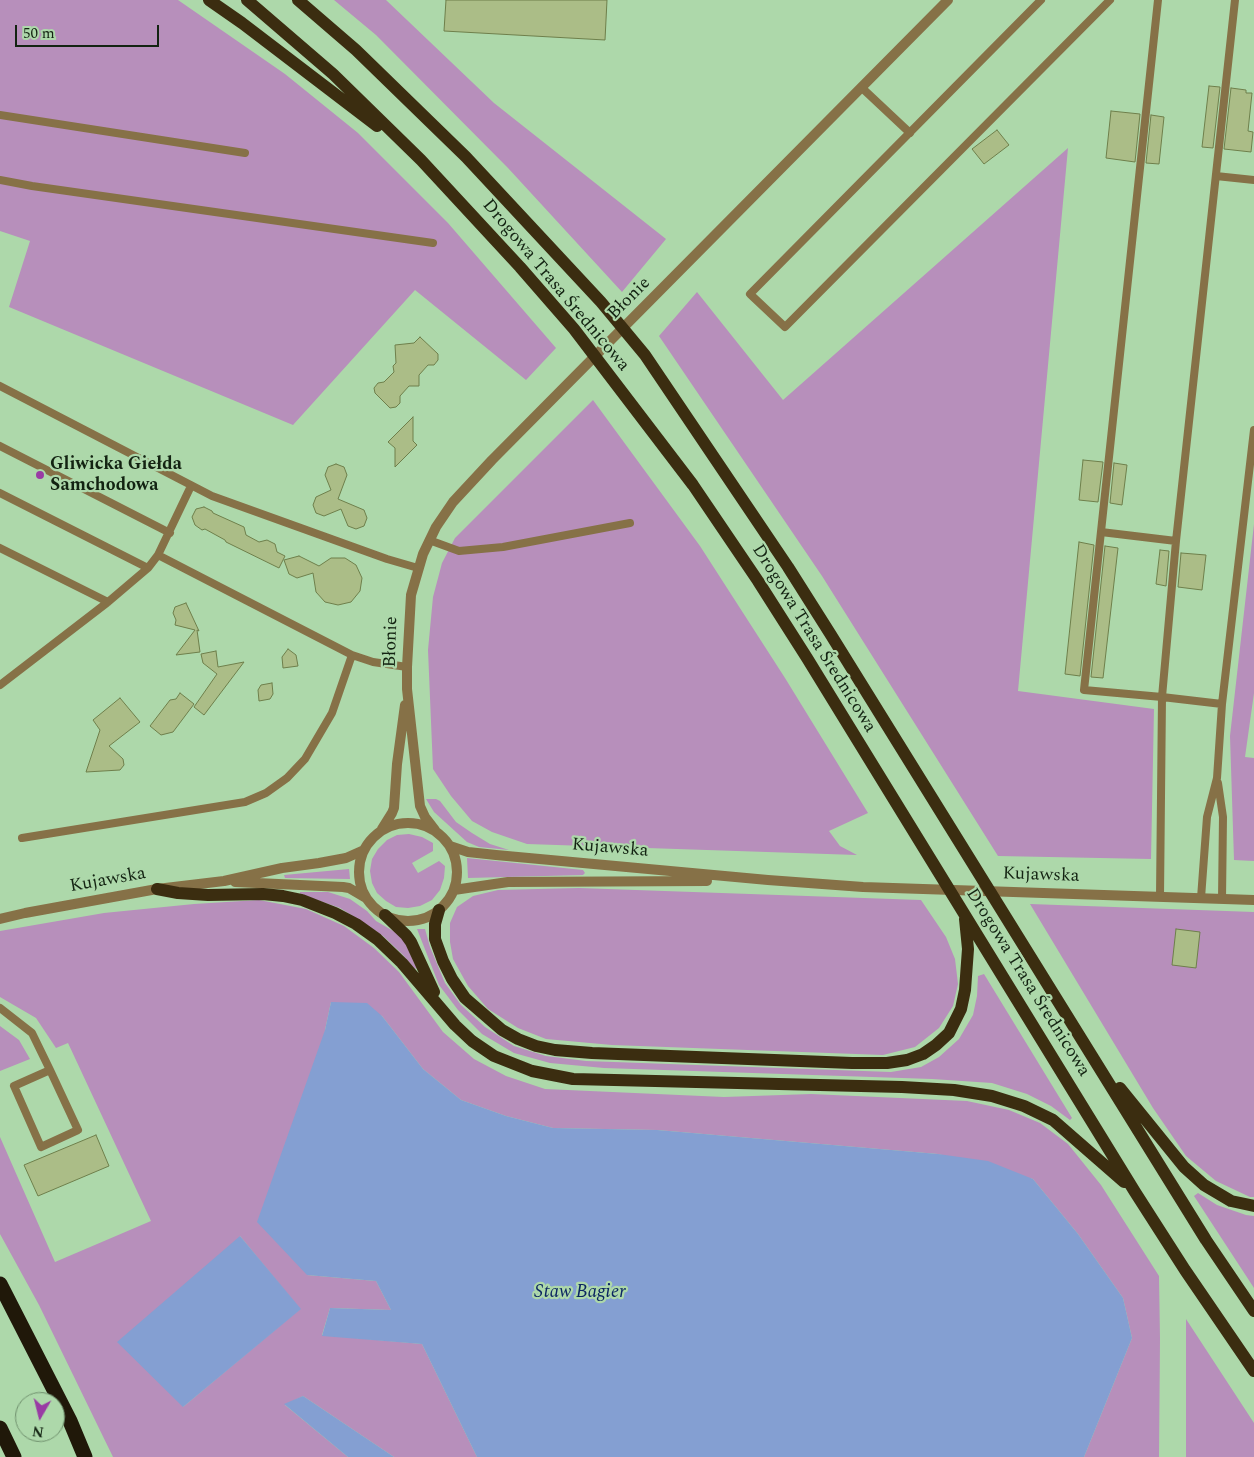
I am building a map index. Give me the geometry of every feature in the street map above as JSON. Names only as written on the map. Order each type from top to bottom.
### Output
[{"type":"highway","points":[[0,1284],[86,1457]]},
{"type":"highway","points":[[0,1428],[14,1457]]},
{"type":"main road","points":[[209,0],[242,23],[421,160]]},
{"type":"main road","name":"Drogowa Trasa Średnicowa","points":[[247,0],[333,74],[421,160],[520,267],[574,329],[693,484],[758,581],[1135,1192],[1254,1371]]},
{"type":"main road","name":"Drogowa Trasa Średnicowa","points":[[298,0],[356,50],[466,157],[602,302],[646,355],[793,575],[1007,916],[1206,1240],[1254,1311]]},
{"type":"main road","points":[[157,889],[178,893],[208,895],[263,894],[283,896],[302,900],[335,913],[356,924],[377,939],[396,957],[455,1025],[472,1041],[503,1060],[532,1071],[574,1079],[902,1087],[954,1090],[992,1096],[1024,1106],[1053,1120],[1135,1192]]},
{"type":"main road","points":[[439,910],[435,924],[435,939],[452,979],[465,998],[502,1030],[536,1046],[555,1050],[592,1053],[852,1063],[887,1063],[908,1060],[923,1054],[949,1033],[961,1009],[966,990],[968,949],[964,914]]},
{"type":"main road","points":[[385,915],[406,935],[428,981],[455,1025]]},
{"type":"main road","points":[[1090,1052],[1184,1167],[1204,1185],[1231,1201],[1254,1206]]},
{"type":"street","name":"Błonie","points":[[435,830],[425,817],[420,806],[407,689],[411,595],[418,568],[429,540],[453,502],[480,472],[948,0]]},
{"type":"street","name":"Błonie","points":[[382,830],[394,808],[397,764],[407,689]]},
{"type":"street","points":[[407,822],[416,823],[435,830],[450,846],[456,858],[457,878],[454,890],[448,900],[439,910],[428,917],[416,920],[403,921],[385,915],[374,908],[366,898],[359,878],[360,862],[364,850],[373,836],[394,824],[407,822]]},
{"type":"street","name":"Kujawska","points":[[450,846],[468,852],[496,855],[863,887],[1254,900]]},
{"type":"street","name":"Kujawska","points":[[0,919],[25,912],[157,889],[224,881],[282,868],[346,858],[364,850]]},
{"type":"street","name":"Kujawska","points":[[454,890],[508,882],[768,880]]},
{"type":"street","name":"Kujawska","points":[[224,881],[344,887],[366,898]]},
{"type":"lane","points":[[1041,0],[750,294],[785,327],[1110,0]]},
{"type":"lane","points":[[1158,0],[1084,690],[1162,696],[1222,704]]},
{"type":"lane","points":[[1160,896],[1162,696],[1176,541],[1235,0]]},
{"type":"lane","points":[[861,87],[910,133]]},
{"type":"lane","points":[[0,115],[245,154]]},
{"type":"lane","points":[[1216,176],[1254,180]]},
{"type":"lane","points":[[0,180],[433,243]]},
{"type":"lane","points":[[0,386],[191,486],[228,503],[387,559],[418,568]]},
{"type":"lane","points":[[1201,898],[1207,817],[1217,778],[1222,704],[1254,430]]},
{"type":"lane","points":[[0,446],[170,533]]},
{"type":"lane","points":[[0,685],[108,602],[148,568],[158,555],[170,533],[191,486]]},
{"type":"lane","points":[[0,493],[148,568]]},
{"type":"lane","points":[[429,540],[459,551],[503,547],[630,523]]},
{"type":"lane","points":[[1101,532],[1176,541]]},
{"type":"lane","points":[[0,548],[108,602]]},
{"type":"lane","points":[[158,555],[352,655],[373,662],[407,667]]},
{"type":"lane","points":[[22,838],[245,802],[266,793],[287,778],[305,759],[332,713],[352,655]]},
{"type":"lane","points":[[1217,778],[1222,817],[1222,899]]},
{"type":"lane","points":[[0,1008],[32,1033],[50,1070],[78,1130],[41,1147],[14,1086],[50,1070]]},
{"type":"shaded area","points":[[0,0],[178,0],[285,74],[358,133],[448,223],[556,348],[526,380],[415,290],[293,425],[9,307],[30,241],[0,231]]},
{"type":"shaded area","points":[[334,0],[386,0],[494,103],[666,239],[622,292],[508,168],[376,35]]},
{"type":"shaded area","points":[[1068,148],[1018,691],[1154,709],[1151,859],[998,856],[822,576],[659,336],[697,292],[783,400]]},
{"type":"shaded area","points":[[593,400],[700,546],[785,678],[868,813],[829,831],[840,846],[857,855],[527,844],[492,832],[472,821],[451,796],[433,769],[428,650],[433,597],[442,563],[455,538]]},
{"type":"shaded area","points":[[1254,524],[1254,693],[1245,757],[1254,758],[1254,861],[1234,860],[1230,736]]},
{"type":"shaded area","points":[[426,799],[440,801],[456,822],[490,844],[509,850],[479,847],[467,842],[434,812]]},
{"type":"shaded area","points":[[409,834],[422,837],[433,843],[433,851],[412,863],[418,873],[439,861],[445,866],[444,878],[440,890],[432,900],[420,906],[396,907],[377,893],[372,883],[370,871],[372,859],[387,840],[397,835]]},
{"type":"shaded area","points":[[467,858],[583,870],[585,873],[583,875],[468,878]]},
{"type":"shaded area","points":[[349,869],[350,879],[285,878],[284,875]]},
{"type":"shaded area","points":[[579,888],[921,900],[946,937],[955,959],[958,984],[953,1006],[939,1028],[915,1047],[883,1055],[612,1045],[546,1039],[518,1028],[488,1009],[468,986],[453,959],[450,942],[450,923],[457,907],[473,896],[498,890]]},
{"type":"shaded area","points":[[300,892],[328,892],[350,899],[367,911],[376,921],[402,936],[417,969],[383,936],[361,921],[340,908],[300,894]]},
{"type":"shaded area","points":[[259,900],[306,909],[344,926],[374,948],[399,972],[443,1032],[474,1059],[506,1076],[545,1089],[724,1097],[811,1094],[967,1101],[1009,1110],[1040,1123],[1068,1144],[1101,1185],[1159,1276],[1159,1457],[1084,1457],[1132,1338],[1123,1298],[1078,1234],[1033,1179],[938,1154],[657,1130],[553,1128],[506,1116],[461,1100],[423,1069],[382,1016],[331,1002],[325,1030],[307,1275],[376,1281],[391,1310],[330,1308],[322,1335],[422,1344],[477,1457],[394,1457],[303,1396],[285,1405],[348,1457],[113,1457],[39,1305],[0,1234],[0,1137],[55,1262],[151,1221],[68,1043],[56,1048],[36,1018],[0,997],[0,931],[104,913]],"holes":[[[240,1236],[300,1309],[183,1407]]]},
{"type":"shaded area","points":[[1030,904],[1254,912],[1254,1197],[1250,1197],[1216,1181],[1186,1156],[1153,1108]]},
{"type":"shaded area","points":[[417,929],[425,929],[430,947],[445,983],[461,1005],[485,1027],[514,1046],[546,1056],[586,1061],[891,1072],[921,1067],[939,1057],[959,1039],[973,1015],[977,996],[978,976],[984,974],[1072,1118],[1070,1120],[1051,1106],[1027,1094],[992,1083],[932,1079],[604,1068],[550,1063],[514,1053],[482,1034],[458,1010],[439,985]]},
{"type":"shaded area","points":[[0,1026],[19,1040],[30,1059],[0,1071]]},
{"type":"shaded area","points":[[1198,1193],[1217,1205],[1254,1216],[1254,1288],[1194,1196]]},
{"type":"shaded area","points":[[1186,1319],[1254,1423],[1254,1457],[1186,1457]]},
{"type":"water","name":"Staw Bagier","points":[[331,1002],[367,1003],[382,1016],[423,1069],[461,1100],[506,1116],[553,1128],[657,1130],[938,1154],[988,1161],[1033,1179],[1078,1234],[1123,1298],[1132,1338],[1084,1457],[477,1457],[422,1344],[322,1336],[330,1308],[391,1310],[376,1281],[307,1275],[257,1222],[325,1030]]},
{"type":"water","points":[[240,1236],[301,1309],[183,1407],[117,1342]]},
{"type":"water","points":[[303,1396],[394,1457],[348,1457],[284,1404]]},
{"type":"building","points":[[446,0],[607,0],[605,40],[444,31]]},
{"type":"building","points":[[1209,86],[1220,87],[1213,148],[1202,147]]},
{"type":"building","points":[[1231,88],[1246,90],[1246,93],[1252,93],[1248,131],[1253,132],[1251,152],[1224,149]]},
{"type":"building","points":[[1111,111],[1140,114],[1135,162],[1106,158]]},
{"type":"building","points":[[1151,115],[1164,117],[1159,164],[1146,163]]},
{"type":"building","points":[[997,130],[1009,145],[984,164],[972,149]]},
{"type":"building","points":[[420,337],[438,354],[438,360],[434,365],[428,365],[419,375],[419,386],[409,386],[400,396],[400,403],[396,407],[390,408],[375,393],[374,388],[378,383],[384,382],[394,372],[393,366],[396,363],[395,345],[414,343]]},
{"type":"building","points":[[413,417],[413,441],[417,445],[395,467],[395,448],[388,442]]},
{"type":"building","points":[[1083,460],[1103,462],[1098,502],[1079,500]]},
{"type":"building","points":[[1114,463],[1127,465],[1122,505],[1110,503]]},
{"type":"building","points":[[336,464],[344,467],[347,475],[338,499],[364,510],[367,518],[364,526],[356,529],[348,526],[341,509],[324,516],[316,513],[313,505],[316,497],[331,490],[325,475],[328,467]]},
{"type":"building","points":[[204,507],[244,527],[246,535],[259,542],[267,540],[275,544],[277,552],[285,556],[279,568],[195,525],[192,517],[196,509]]},
{"type":"building","points":[[1079,542],[1094,545],[1080,676],[1065,674]]},
{"type":"building","points":[[1105,546],[1118,548],[1103,678],[1091,677]]},
{"type":"building","points":[[1160,550],[1169,551],[1166,586],[1156,584]]},
{"type":"building","points":[[1181,553],[1206,555],[1202,590],[1178,587]]},
{"type":"building","points":[[299,556],[319,566],[331,558],[345,558],[356,565],[362,578],[360,591],[351,602],[338,605],[325,602],[316,592],[313,573],[297,578],[289,574],[284,560]]},
{"type":"building","points":[[186,603],[199,631],[197,630],[200,652],[176,655],[195,630],[175,625],[176,620],[173,613],[175,607]]},
{"type":"building","points":[[288,649],[296,655],[298,666],[283,668],[282,657]]},
{"type":"building","points":[[216,651],[218,667],[244,662],[204,715],[194,707],[217,674],[203,663],[201,654]]},
{"type":"building","points":[[272,683],[273,694],[270,699],[259,701],[258,690],[261,685]]},
{"type":"building","points":[[180,693],[194,704],[173,732],[161,735],[150,726],[170,700],[176,699]]},
{"type":"building","points":[[120,698],[140,722],[109,746],[123,759],[124,765],[120,770],[86,772],[100,730],[93,720]]},
{"type":"building","points":[[1176,929],[1200,932],[1196,968],[1172,965]]},
{"type":"building","points":[[96,1135],[109,1166],[38,1196],[24,1165]]},
{"type":"place","name":"Gliwicka Giełda Samchodowa","points":[[40,475]]}]
